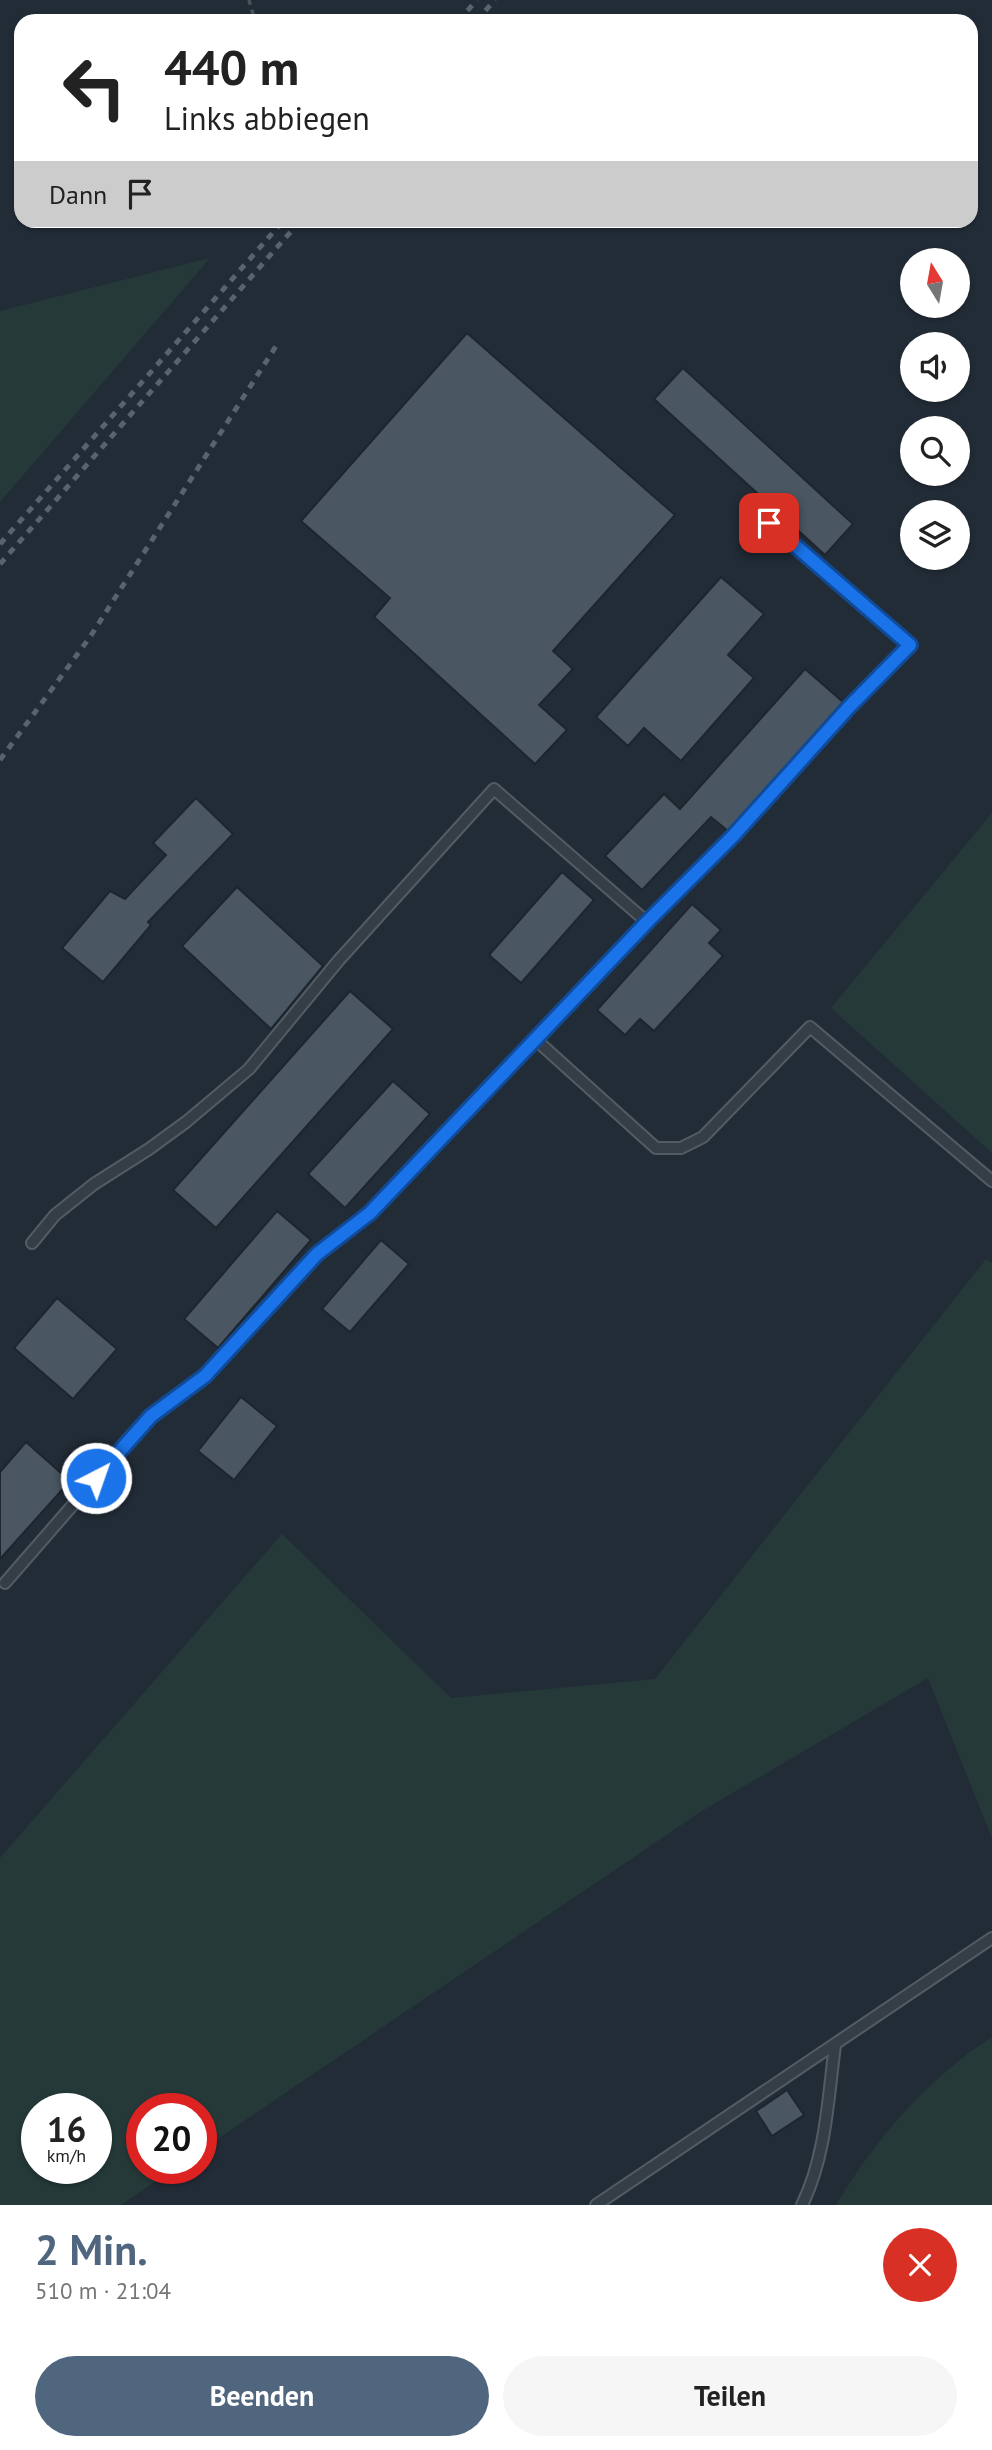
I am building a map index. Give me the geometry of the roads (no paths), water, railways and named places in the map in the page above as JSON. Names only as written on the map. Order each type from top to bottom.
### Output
[{"type":"lane","points":[[5,1583],[151,1416],[205,1376],[317,1254],[370,1213],[647,922],[733,836],[849,707],[910,645],[769,523]]},
{"type":"lane","points":[[32,1243],[55,1215],[94,1184],[177,1129],[249,1069],[339,960],[494,789],[647,922]]},
{"type":"lane","points":[[535,1039],[656,1148],[681,1148],[703,1137],[810,1027],[992,1181]]},
{"type":"lane","points":[[596,2205],[992,1938]]},
{"type":"lane","points":[[802,2205],[812,2185],[823,2137],[835,2045]]},
{"type":"railway","points":[[464,14],[477,0]]},
{"type":"railway","points":[[482,14],[495,0]]},
{"type":"railway","points":[[0,544],[277,228]]},
{"type":"railway","points":[[0,564],[294,228]]},
{"type":"railway","points":[[0,760],[90,637],[278,343]]}]
